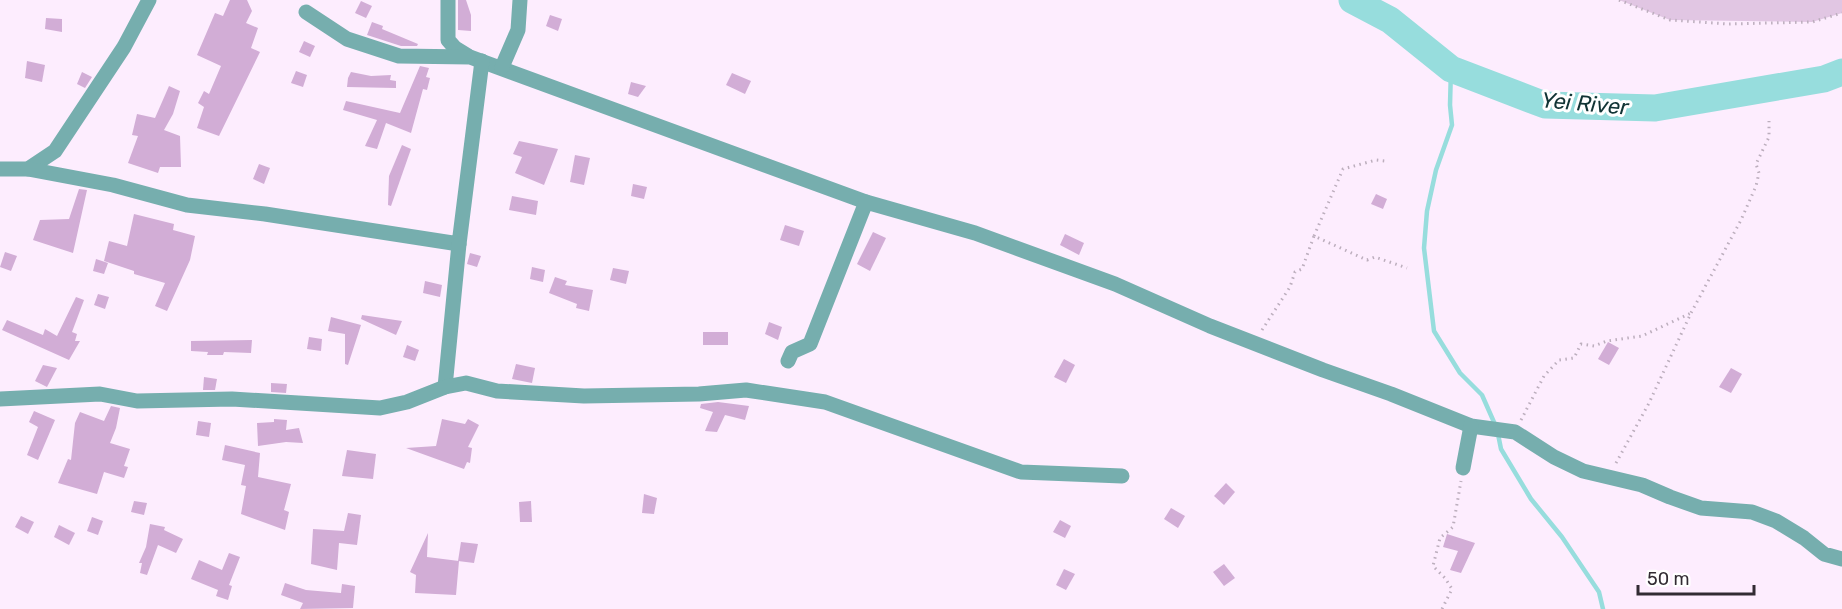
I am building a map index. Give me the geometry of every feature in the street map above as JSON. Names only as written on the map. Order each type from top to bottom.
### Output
[{"type":"street","points":[[28,169],[55,151],[124,47],[149,0]]},
{"type":"street","points":[[448,0],[448,40],[455,48],[476,59],[866,202],[975,233],[1115,284],[1252,343],[1471,426],[1515,432],[1583,471],[1642,485],[1701,508],[1752,512],[1776,521],[1804,538],[1824,554],[1842,559]]},
{"type":"street","points":[[501,67],[518,30],[520,0]]},
{"type":"street","points":[[306,12],[347,39],[399,56],[476,59]]},
{"type":"street","points":[[445,387],[476,59]]},
{"type":"street","points":[[0,169],[28,169],[113,185],[188,204],[459,244]]},
{"type":"street","points":[[788,361],[792,352],[810,344],[866,202]]},
{"type":"street","points":[[0,399],[100,394],[137,400],[232,399],[380,408],[406,402],[445,387],[466,383],[497,391],[584,396],[699,394],[746,390],[825,402],[1021,472],[1122,476]]},
{"type":"street","points":[[1463,468],[1471,426]]},
{"type":"path","points":[[1619,0],[1670,20],[1728,24],[1812,22],[1842,13]]},
{"type":"path","points":[[1608,478],[1649,404],[1691,313],[1720,261],[1756,186],[1759,173],[1756,164],[1769,136],[1769,121]]},
{"type":"path","points":[[1252,343],[1285,296],[1295,272],[1302,269],[1343,169],[1376,160],[1385,161]]},
{"type":"path","points":[[1314,236],[1367,260],[1375,257],[1407,268]]},
{"type":"path","points":[[1515,432],[1544,376],[1559,360],[1574,358],[1581,344],[1594,346],[1607,341],[1642,336],[1691,313]]},
{"type":"path","points":[[1442,609],[1452,589],[1433,566],[1440,538],[1453,527],[1463,468]]},
{"type":"shaded area","points":[[1619,0],[1842,0],[1842,13],[1812,22],[1670,20]]},
{"type":"building","points":[[230,0],[247,0],[252,11],[246,23],[258,28],[251,48],[260,52],[219,136],[197,128],[204,107],[198,103],[204,91],[209,94],[221,66],[197,55],[215,13],[223,16]]},
{"type":"building","points":[[458,0],[466,0],[471,15],[471,31],[458,30]]},
{"type":"building","points":[[361,1],[372,6],[366,18],[355,13]]},
{"type":"building","points":[[550,15],[562,19],[558,31],[546,26]]},
{"type":"building","points":[[46,18],[62,19],[62,32],[45,29]]},
{"type":"building","points":[[372,22],[383,26],[382,29],[418,44],[417,46],[401,46],[367,35]]},
{"type":"building","points":[[304,41],[315,46],[310,57],[299,52]]},
{"type":"building","points":[[27,61],[45,65],[42,82],[25,78]]},
{"type":"building","points":[[420,66],[429,68],[426,77],[430,78],[427,90],[423,89],[411,133],[386,123],[377,149],[365,146],[377,120],[343,110],[346,101],[400,113]]},
{"type":"building","points":[[296,71],[307,75],[303,87],[291,83]]},
{"type":"building","points":[[82,72],[92,77],[85,88],[77,84]]},
{"type":"building","points":[[351,72],[371,76],[391,75],[390,80],[396,81],[396,88],[347,87]]},
{"type":"building","points":[[732,73],[751,81],[745,94],[726,85]]},
{"type":"building","points":[[631,82],[646,86],[638,97],[628,94]]},
{"type":"building","points":[[169,86],[180,91],[173,114],[164,130],[180,136],[181,167],[160,167],[158,173],[128,163],[138,136],[132,135],[137,114],[155,118]]},
{"type":"building","points":[[519,141],[558,149],[544,185],[515,173],[522,157],[513,154]]},
{"type":"building","points":[[402,145],[411,149],[391,206],[388,205],[389,176]]},
{"type":"building","points":[[575,155],[590,158],[584,185],[570,182]]},
{"type":"building","points":[[259,164],[270,168],[264,184],[253,179]]},
{"type":"building","points":[[633,184],[647,187],[644,199],[631,196]]},
{"type":"building","points":[[79,189],[87,190],[73,253],[33,240],[40,220],[69,219]]},
{"type":"building","points":[[1376,194],[1387,199],[1383,209],[1371,204]]},
{"type":"building","points":[[512,196],[538,201],[536,215],[509,210]]},
{"type":"building","points":[[134,214],[174,224],[173,230],[195,236],[190,260],[167,311],[155,306],[165,283],[134,274],[134,271],[104,261],[109,241],[127,246]]},
{"type":"building","points":[[785,225],[804,231],[799,246],[780,240]]},
{"type":"building","points":[[873,232],[886,238],[870,271],[857,264]]},
{"type":"building","points":[[1065,234],[1084,243],[1079,255],[1060,245]]},
{"type":"building","points":[[5,252],[17,256],[11,271],[0,267]]},
{"type":"building","points":[[470,253],[481,256],[477,267],[467,264]]},
{"type":"building","points":[[96,259],[108,263],[104,274],[93,271]]},
{"type":"building","points":[[532,267],[545,270],[543,282],[530,279]]},
{"type":"building","points":[[613,268],[629,271],[626,284],[610,280]]},
{"type":"building","points":[[555,277],[567,281],[565,285],[593,290],[589,311],[576,308],[577,304],[549,293]]},
{"type":"building","points":[[425,281],[442,285],[440,297],[423,293]]},
{"type":"building","points":[[98,294],[109,297],[105,309],[94,305]]},
{"type":"building","points":[[76,297],[84,300],[72,332],[77,334],[75,341],[80,341],[69,360],[2,330],[7,320],[43,335],[45,329],[57,336]]},
{"type":"building","points":[[362,315],[402,321],[396,335],[361,319]]},
{"type":"building","points":[[331,317],[361,325],[348,365],[345,364],[345,334],[328,331]]},
{"type":"building","points":[[769,322],[782,327],[778,340],[765,334]]},
{"type":"building","points":[[703,332],[728,332],[728,345],[703,345]]},
{"type":"building","points":[[309,337],[322,339],[321,351],[307,349]]},
{"type":"building","points":[[252,340],[251,353],[224,352],[223,355],[207,355],[208,352],[191,351],[191,341]]},
{"type":"building","points":[[1608,342],[1619,348],[1609,365],[1598,359]]},
{"type":"building","points":[[407,345],[419,350],[415,361],[403,357]]},
{"type":"building","points":[[1064,359],[1075,365],[1066,383],[1054,377]]},
{"type":"building","points":[[516,364],[535,368],[532,383],[512,379]]},
{"type":"building","points":[[43,365],[57,368],[47,387],[35,381]]},
{"type":"building","points":[[1731,368],[1742,374],[1731,393],[1719,387]]},
{"type":"building","points":[[204,377],[217,379],[215,390],[203,390]]},
{"type":"building","points":[[271,383],[287,384],[286,393],[271,392]]},
{"type":"building","points":[[718,402],[749,406],[745,420],[725,415],[717,432],[705,431],[713,412],[700,408],[701,404]]},
{"type":"building","points":[[111,406],[120,408],[110,443],[130,449],[124,466],[128,467],[124,478],[104,472],[97,494],[58,483],[68,459],[71,460],[75,423],[80,412],[104,421]]},
{"type":"building","points":[[34,411],[55,420],[38,460],[27,455],[38,427],[29,422]]},
{"type":"building","points":[[274,419],[287,420],[286,430],[299,428],[303,443],[286,442],[258,446],[257,423],[274,422]]},
{"type":"building","points":[[442,419],[465,424],[468,419],[479,425],[468,447],[472,448],[470,463],[467,462],[464,469],[406,448],[436,446]]},
{"type":"building","points":[[198,421],[211,423],[209,437],[196,435]]},
{"type":"building","points":[[225,445],[260,453],[258,477],[291,484],[284,510],[289,512],[285,530],[241,514],[246,486],[241,485],[245,465],[222,460]]},
{"type":"building","points":[[347,450],[376,454],[373,479],[342,476]]},
{"type":"building","points":[[1226,483],[1235,492],[1224,505],[1214,496]]},
{"type":"building","points":[[644,494],[657,498],[654,514],[642,513]]},
{"type":"building","points":[[134,501],[147,503],[144,515],[131,512]]},
{"type":"building","points":[[531,501],[532,522],[520,522],[519,502]]},
{"type":"building","points":[[1171,508],[1185,516],[1178,528],[1164,519]]},
{"type":"building","points":[[348,513],[361,515],[357,545],[339,543],[337,570],[311,564],[313,529],[344,531]]},
{"type":"building","points":[[21,516],[34,522],[28,534],[15,527]]},
{"type":"building","points":[[92,517],[103,521],[98,535],[87,531]]},
{"type":"building","points":[[1060,520],[1071,526],[1065,538],[1053,532]]},
{"type":"building","points":[[150,524],[165,527],[164,530],[183,539],[176,553],[158,545],[147,575],[140,573],[142,563],[139,563],[146,547]]},
{"type":"building","points":[[59,525],[75,533],[69,545],[54,537]]},
{"type":"building","points":[[428,533],[427,557],[459,561],[456,595],[415,593],[416,575],[410,572]]},
{"type":"building","points":[[1447,534],[1475,543],[1461,573],[1450,570],[1458,551],[1443,547]]},
{"type":"building","points":[[461,542],[478,544],[474,563],[458,561]]},
{"type":"building","points":[[229,553],[240,557],[229,585],[232,586],[228,600],[216,596],[218,590],[191,579],[199,560],[222,570]]},
{"type":"building","points":[[1224,564],[1235,578],[1224,586],[1213,572]]},
{"type":"building","points":[[1064,569],[1075,574],[1066,590],[1056,585]]},
{"type":"building","points":[[285,583],[306,590],[341,593],[342,584],[355,586],[353,608],[300,609],[303,603],[281,595]]},
{"type":"waterway","name":"Yei River","points":[[1352,0],[1390,20],[1451,69],[1545,105],[1655,108],[1824,79],[1842,72]]},
{"type":"waterway","points":[[1451,69],[1452,125],[1436,170],[1427,211],[1424,248],[1434,331],[1460,373],[1482,395],[1497,429],[1501,449],[1531,499],[1562,537],[1599,592],[1603,609]]}]
